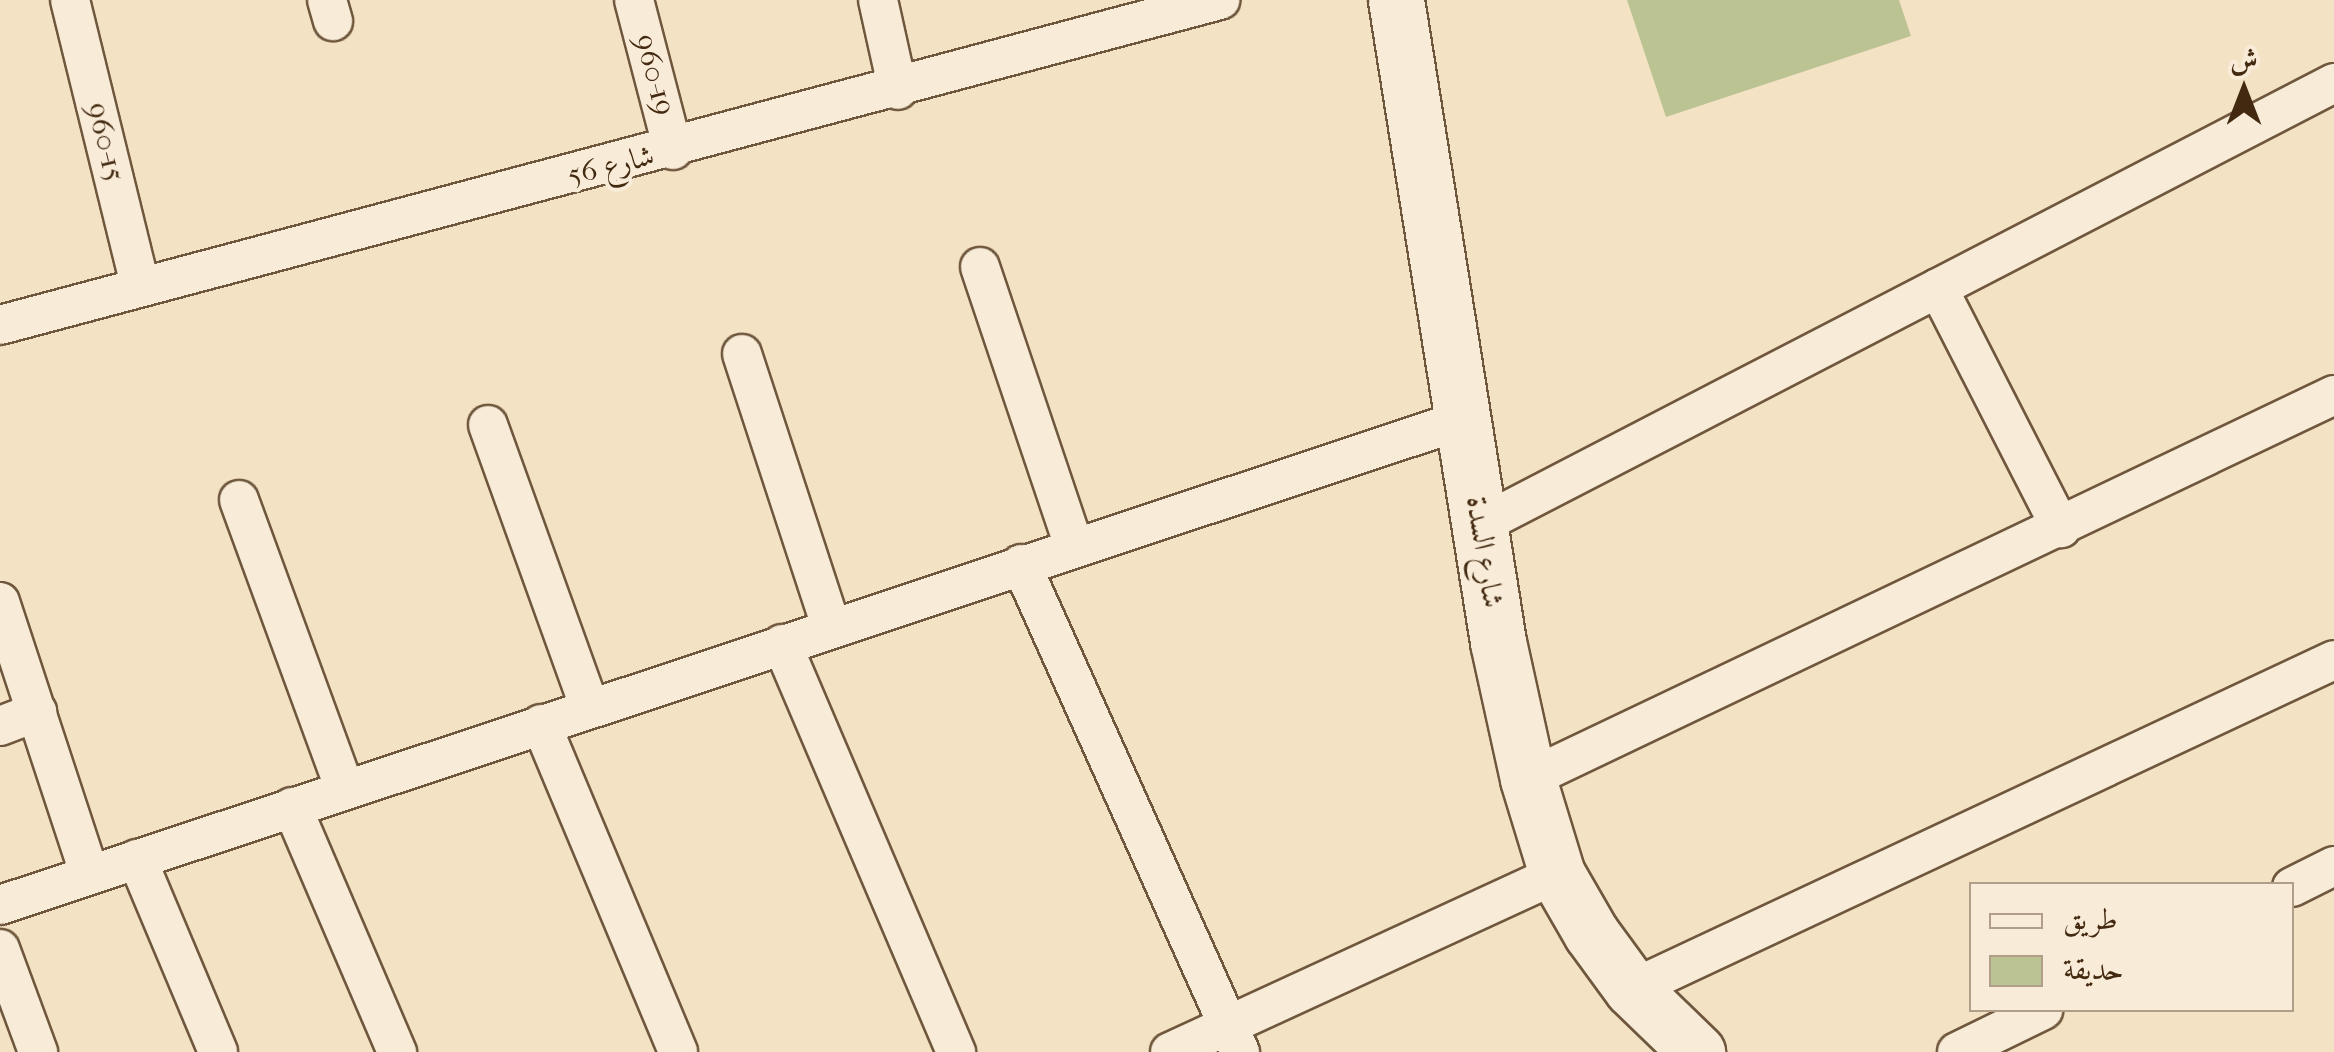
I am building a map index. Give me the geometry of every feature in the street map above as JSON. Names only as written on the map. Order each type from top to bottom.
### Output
[{"type":"street","name":"960-15","points":[[70,0],[140,284]]},
{"type":"street","name":"960-19","points":[[634,0],[673,150]]},
{"type":"street","points":[[878,0],[898,90]]},
{"type":"street","name":"شارع 56","points":[[0,325],[140,284],[673,150],[1220,0]]},
{"type":"street","name":"شارع السدة","points":[[1396,0],[1480,526],[1528,779],[1557,874],[1632,989],[1697,1052]]},
{"type":"street","points":[[1480,526],[2334,83]]},
{"type":"street","points":[[980,267],[1074,546]]},
{"type":"street","points":[[1938,288],[2061,528]]},
{"type":"street","points":[[742,354],[832,628]]},
{"type":"street","points":[[1528,779],[2334,395]]},
{"type":"street","points":[[0,904],[1464,420]]},
{"type":"street","points":[[488,425],[590,708]]},
{"type":"street","points":[[239,500],[345,790]]},
{"type":"street","points":[[1022,564],[1235,1040]]},
{"type":"street","points":[[0,602],[90,875]]},
{"type":"street","points":[[782,644],[956,1052]]},
{"type":"street","points":[[1632,989],[2334,660]]},
{"type":"street","points":[[0,726],[37,712]]},
{"type":"street","points":[[542,724],[678,1052]]},
{"type":"street","points":[[292,808],[397,1052]]},
{"type":"street","points":[[137,859],[218,1052]]},
{"type":"street","points":[[2294,886],[2334,866]]},
{"type":"street","points":[[1170,1052],[1235,1040],[1557,874]]},
{"type":"street","points":[[0,949],[38,1052]]},
{"type":"street","points":[[1956,1052],[2039,1012]]},
{"type":"green space","points":[[1627,0],[1899,0],[1911,36],[1666,117]]}]
